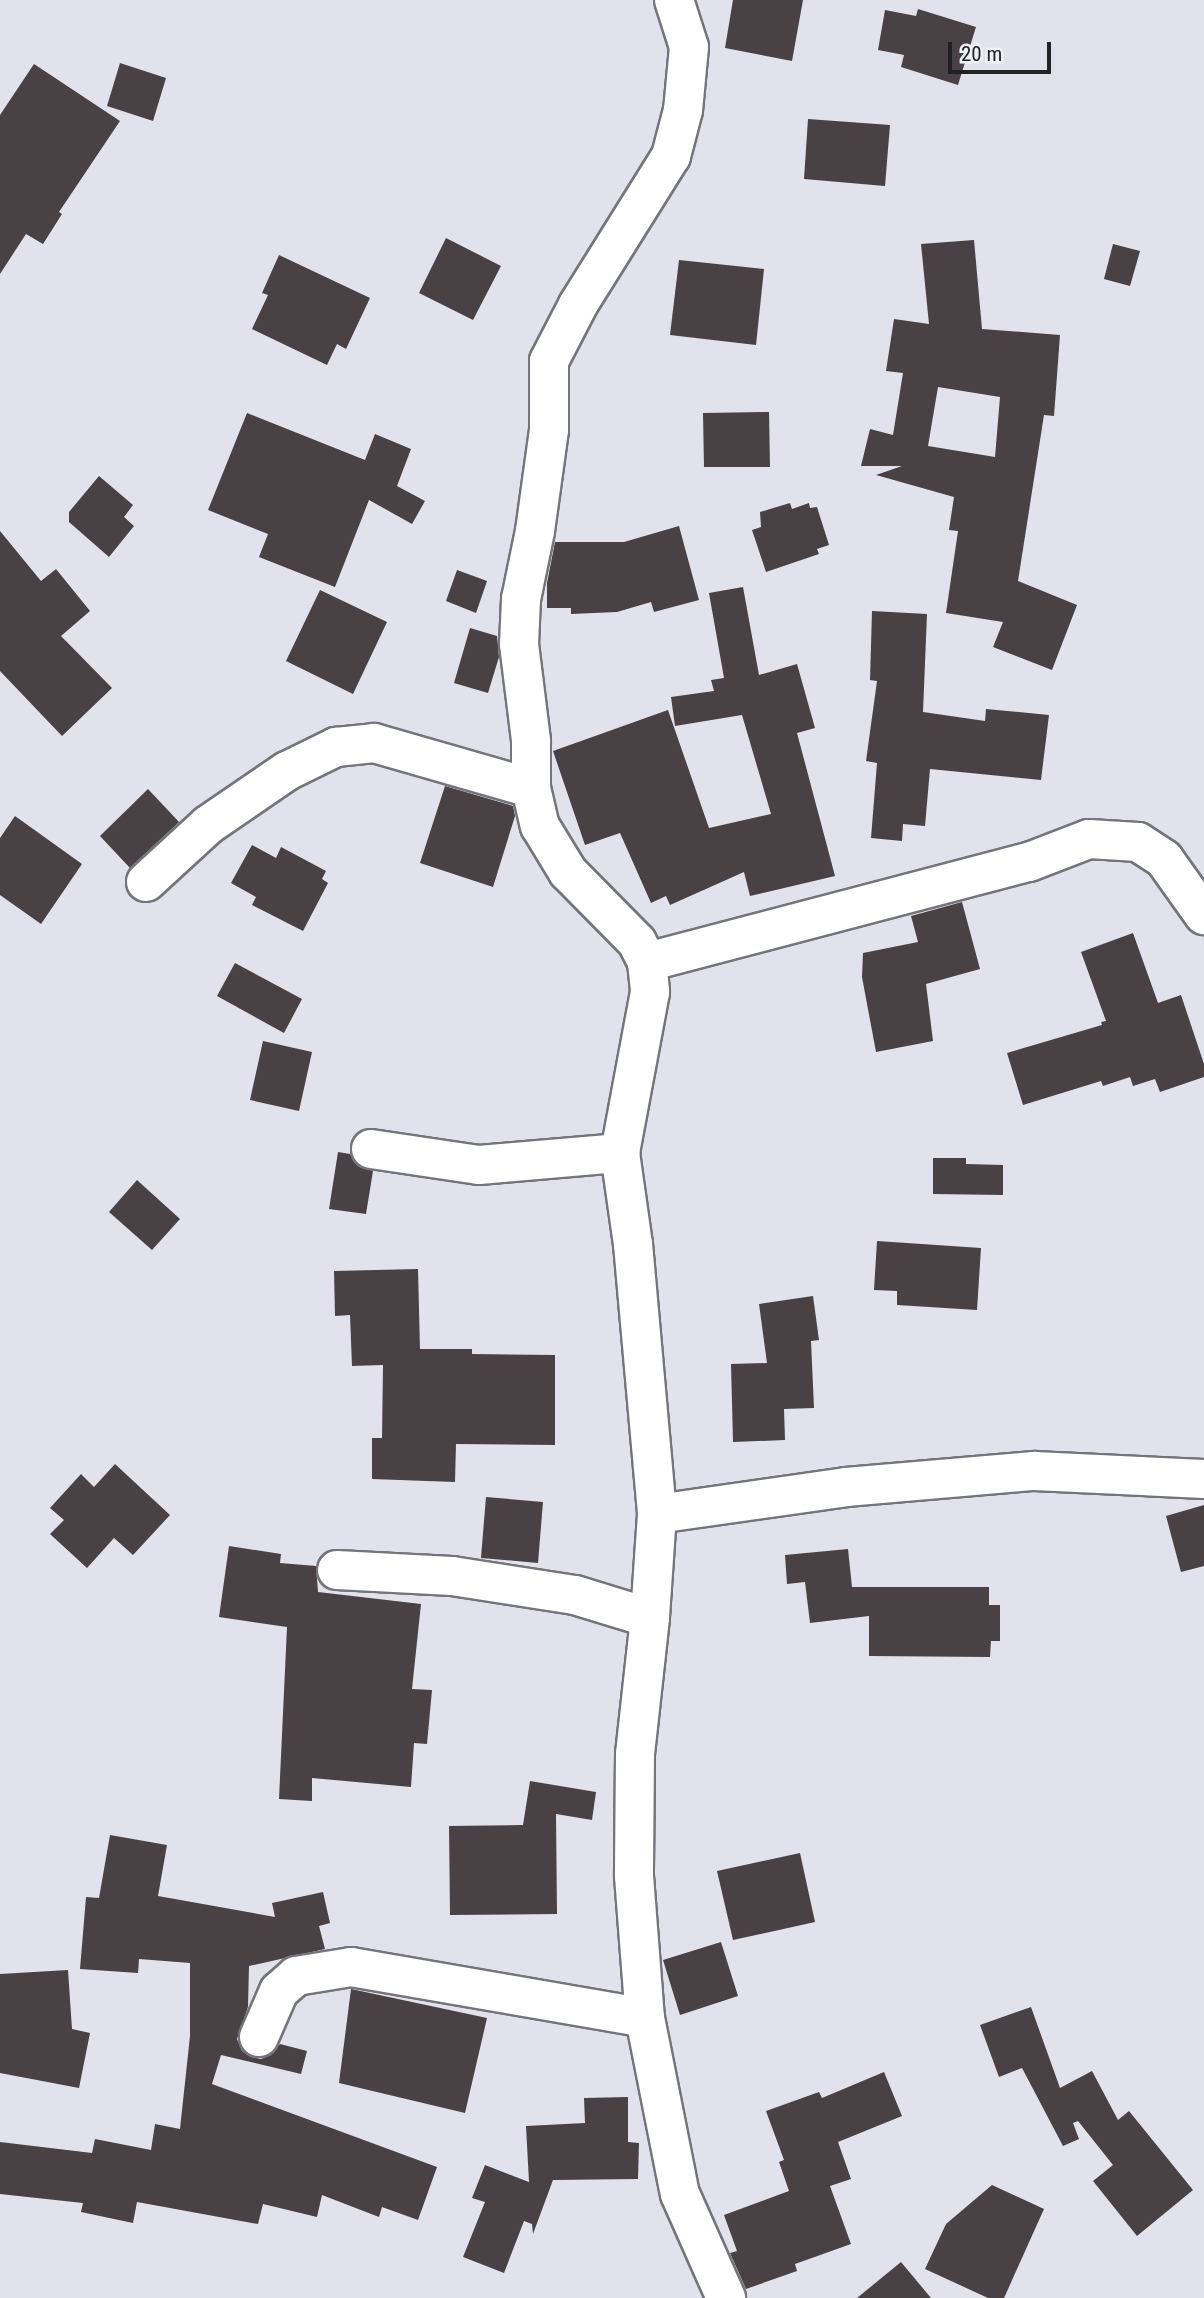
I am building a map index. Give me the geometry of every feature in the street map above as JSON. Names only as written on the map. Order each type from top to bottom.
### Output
[{"type":"street","points":[[674,0],[689,47],[683,110],[671,156],[578,305],[549,361],[549,430],[535,531],[521,599],[519,644],[531,741],[531,788],[540,826],[568,872],[637,942],[647,962],[650,992],[620,1153],[635,1257],[657,1514],[650,1618],[635,1754],[634,1876],[645,2018],[680,2193],[726,2298]]},
{"type":"street","points":[[146,882],[208,825],[288,771],[336,747],[374,743],[531,788]]},
{"type":"street","points":[[647,962],[1029,862],[1089,839],[1139,842],[1164,859],[1204,915]]},
{"type":"street","points":[[371,1149],[479,1165],[620,1153]]},
{"type":"street","points":[[657,1514],[846,1487],[1034,1471],[1204,1479]]},
{"type":"street","points":[[337,1570],[452,1576],[575,1595],[650,1618]]},
{"type":"street","points":[[259,2037],[279,1991],[296,1976],[351,1967],[645,2018]]},
{"type":"building","points":[[733,0],[803,0],[792,61],[725,48]]},
{"type":"building","points":[[918,9],[976,27],[958,85],[901,67],[904,55],[878,50],[885,10],[916,16]]},
{"type":"building","points":[[120,63],[166,78],[153,121],[107,106]]},
{"type":"building","points":[[34,64],[120,121],[59,212],[62,214],[43,244],[26,234],[0,274],[0,115]]},
{"type":"building","points":[[808,119],[890,125],[885,186],[804,179]]},
{"type":"building","points":[[446,238],[501,266],[473,320],[419,293]]},
{"type":"building","points":[[974,240],[982,329],[1060,335],[1054,416],[1044,415],[1018,581],[1077,605],[1052,670],[993,647],[1003,622],[946,613],[958,531],[949,530],[954,497],[876,475],[902,466],[861,466],[870,429],[893,435],[903,373],[886,371],[894,319],[929,324],[921,244]],"holes":[[[938,387],[1000,397],[995,457],[928,446]]]},
{"type":"building","points":[[1113,244],[1140,251],[1130,286],[1104,279]]},
{"type":"building","points":[[279,255],[370,298],[346,349],[337,344],[327,365],[252,329],[268,295],[262,293]]},
{"type":"building","points":[[679,260],[764,269],[756,345],[670,335]]},
{"type":"building","points":[[769,412],[770,467],[704,467],[703,413]]},
{"type":"building","points":[[247,413],[365,460],[375,434],[411,449],[397,486],[425,501],[412,524],[369,500],[335,587],[259,557],[268,534],[208,510]]},
{"type":"building","points":[[99,476],[133,505],[124,517],[134,526],[109,557],[69,522],[69,512]]},
{"type":"building","points":[[790,503],[792,509],[809,503],[810,508],[817,507],[829,545],[817,549],[819,554],[766,572],[752,530],[761,527],[760,512]]},
{"type":"building","points":[[679,526],[699,600],[654,612],[651,602],[617,612],[571,614],[571,608],[547,608],[547,583],[555,542],[624,542]]},
{"type":"building","points":[[0,531],[41,581],[56,569],[90,611],[61,636],[112,688],[62,736],[0,671]]},
{"type":"building","points":[[457,570],[487,581],[476,613],[446,601]]},
{"type":"building","points":[[743,587],[759,675],[797,664],[815,728],[797,733],[835,876],[750,896],[744,872],[670,905],[666,896],[651,903],[620,833],[585,845],[553,751],[668,710],[709,828],[771,814],[742,715],[675,726],[671,697],[714,691],[711,680],[724,678],[709,593]]},
{"type":"building","points":[[320,590],[387,622],[353,694],[286,661]]},
{"type":"building","points":[[872,611],[927,614],[923,712],[985,721],[986,709],[1049,715],[1041,780],[930,769],[925,826],[903,824],[902,841],[871,838],[877,763],[866,761],[877,681],[870,680]]},
{"type":"building","points":[[470,628],[497,636],[499,657],[488,693],[454,683]]},
{"type":"building","points":[[445,786],[513,806],[515,816],[493,887],[420,863]]},
{"type":"building","points":[[148,789],[179,822],[130,868],[100,836]]},
{"type":"building","points":[[15,816],[82,864],[41,924],[0,895],[0,838]]},
{"type":"building","points":[[252,845],[276,858],[281,847],[326,871],[322,879],[328,883],[303,931],[252,905],[256,897],[231,883]]},
{"type":"building","points":[[962,902],[980,969],[926,984],[933,1041],[876,1052],[862,977],[863,953],[918,942],[911,916]]},
{"type":"building","points":[[1133,933],[1158,1003],[1181,995],[1204,1064],[1204,1077],[1160,1092],[1155,1079],[1133,1086],[1130,1077],[1103,1086],[1101,1081],[1023,1105],[1007,1053],[1102,1025],[1101,1022],[1106,1021],[1081,952]]},
{"type":"building","points":[[235,963],[302,999],[284,1033],[217,996]]},
{"type":"building","points":[[263,1041],[312,1052],[299,1111],[250,1100]]},
{"type":"building","points":[[338,1152],[350,1154],[358,1166],[373,1171],[366,1214],[329,1209]]},
{"type":"building","points":[[933,1158],[966,1158],[966,1164],[1003,1165],[1003,1195],[933,1194]]},
{"type":"building","points":[[137,1180],[180,1219],[152,1250],[109,1212]]},
{"type":"building","points":[[877,1241],[981,1248],[977,1310],[897,1305],[897,1291],[874,1290]]},
{"type":"building","points":[[418,1269],[420,1349],[472,1349],[472,1354],[555,1355],[555,1445],[456,1444],[455,1482],[372,1479],[372,1438],[382,1438],[383,1365],[352,1366],[350,1315],[335,1316],[334,1271]]},
{"type":"building","points":[[813,1296],[819,1340],[811,1341],[814,1408],[784,1409],[785,1440],[733,1442],[731,1364],[767,1363],[759,1304]]},
{"type":"building","points":[[115,1464],[170,1515],[133,1555],[114,1538],[87,1568],[50,1534],[64,1520],[50,1508],[81,1474],[94,1487]]},
{"type":"building","points":[[486,1497],[543,1502],[538,1563],[481,1558]]},
{"type":"building","points":[[1204,1505],[1204,1566],[1181,1572],[1166,1516]]},
{"type":"building","points":[[229,1546],[281,1554],[280,1563],[316,1566],[318,1592],[421,1604],[412,1689],[432,1690],[427,1744],[414,1743],[411,1787],[312,1778],[312,1801],[279,1799],[287,1627],[219,1617]]},
{"type":"building","points":[[848,1549],[852,1587],[989,1587],[989,1605],[1000,1605],[1000,1641],[991,1641],[990,1657],[869,1656],[869,1616],[810,1623],[805,1582],[787,1584],[785,1555]]},
{"type":"building","points":[[530,1781],[596,1792],[592,1820],[556,1814],[557,1914],[450,1915],[449,1826],[523,1825]]},
{"type":"building","points":[[110,1835],[167,1845],[158,1896],[275,1917],[272,1903],[323,1892],[330,1923],[319,1926],[325,1949],[249,1966],[248,2007],[237,2039],[242,2051],[261,2059],[271,2055],[280,2044],[307,2051],[301,2074],[221,2055],[212,2084],[437,2167],[418,2220],[382,2207],[379,2217],[322,2195],[317,2217],[263,2204],[258,2224],[137,2202],[133,2223],[81,2212],[83,2203],[0,2194],[0,2142],[92,2153],[95,2139],[151,2150],[155,2124],[180,2129],[190,2036],[190,1963],[139,1959],[138,1973],[80,1969],[86,1897],[99,1898]]},
{"type":"building","points":[[800,1853],[815,1922],[733,1940],[717,1871]]},
{"type":"building","points":[[721,1942],[738,1996],[680,2015],[663,1960]]},
{"type":"building","points":[[68,1970],[72,2029],[90,2033],[79,2088],[0,2073],[0,1974]]},
{"type":"building","points":[[351,1989],[487,2018],[465,2113],[339,2083]]},
{"type":"building","points":[[1031,2007],[1060,2088],[1092,2071],[1118,2120],[1129,2111],[1193,2190],[1137,2236],[1093,2181],[1113,2165],[1078,2121],[1073,2123],[1079,2139],[1063,2146],[1022,2068],[999,2077],[980,2025]]},
{"type":"building","points":[[884,2072],[902,2116],[838,2142],[851,2179],[830,2186],[851,2244],[795,2264],[797,2271],[746,2289],[730,2253],[737,2251],[724,2215],[789,2191],[779,2162],[784,2160],[766,2111],[819,2092],[822,2098]]},
{"type":"building","points":[[628,2097],[628,2142],[639,2143],[638,2179],[553,2180],[533,2234],[532,2224],[524,2221],[504,2273],[463,2257],[485,2202],[472,2198],[485,2165],[529,2182],[526,2126],[585,2123],[584,2098]]},
{"type":"building","points":[[992,2185],[1044,2209],[1004,2298],[988,2298],[925,2269],[946,2224]]},
{"type":"building","points":[[901,2262],[931,2298],[857,2298]]}]
